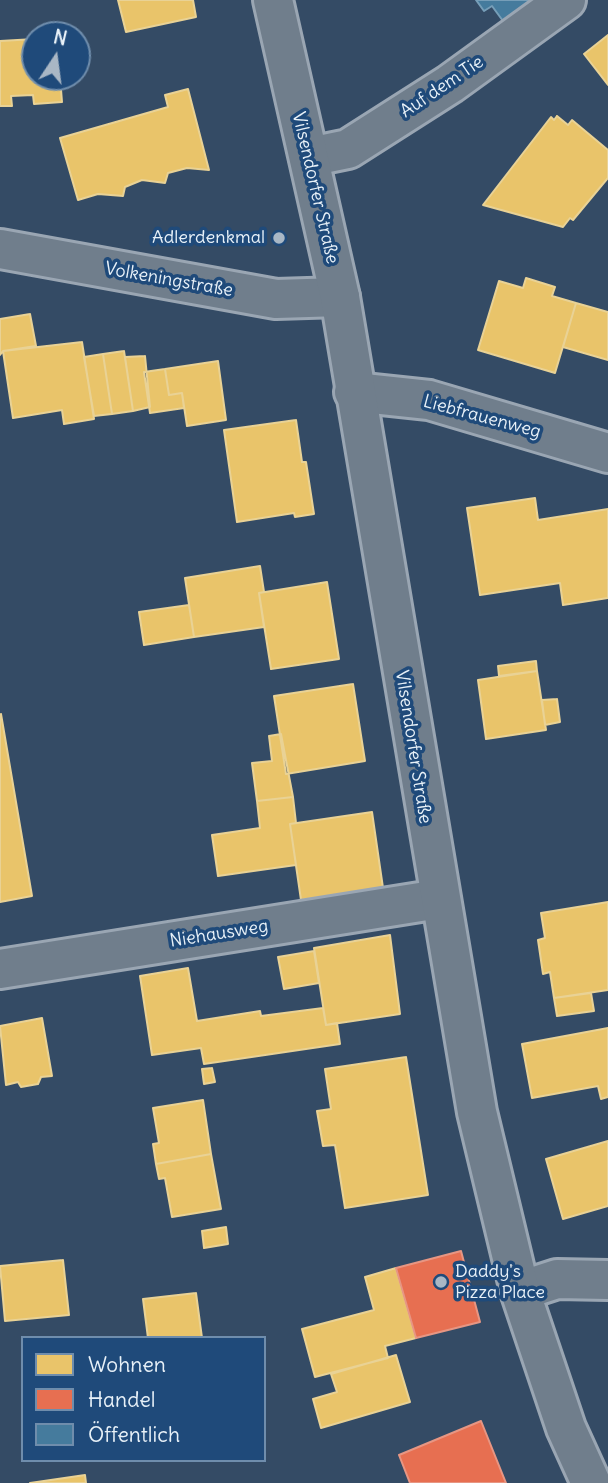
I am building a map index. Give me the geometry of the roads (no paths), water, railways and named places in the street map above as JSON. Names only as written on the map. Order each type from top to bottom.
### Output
[{"type":"main road","name":"Vilsendorfer Straße","points":[[272,0],[340,297],[439,899],[477,1112],[520,1291],[566,1428],[591,1483]]},
{"type":"main road","name":"Auf dem Tie","points":[[309,157],[348,149],[450,84],[566,0]]},
{"type":"main road","name":"Volkeningstraße","points":[[0,249],[276,299],[340,297]]},
{"type":"main road","name":"Liebfrauenweg","points":[[355,392],[429,401],[608,453]]},
{"type":"main road","name":"Niehausweg","points":[[0,969],[439,899]]},
{"type":"main road","points":[[520,1291],[557,1279],[608,1280]]},
{"type":"place","name":"Adlerdenkmal","points":[[279,238]]},
{"type":"place","name":"Daddy's Pizza Place","points":[[441,1282]]}]
